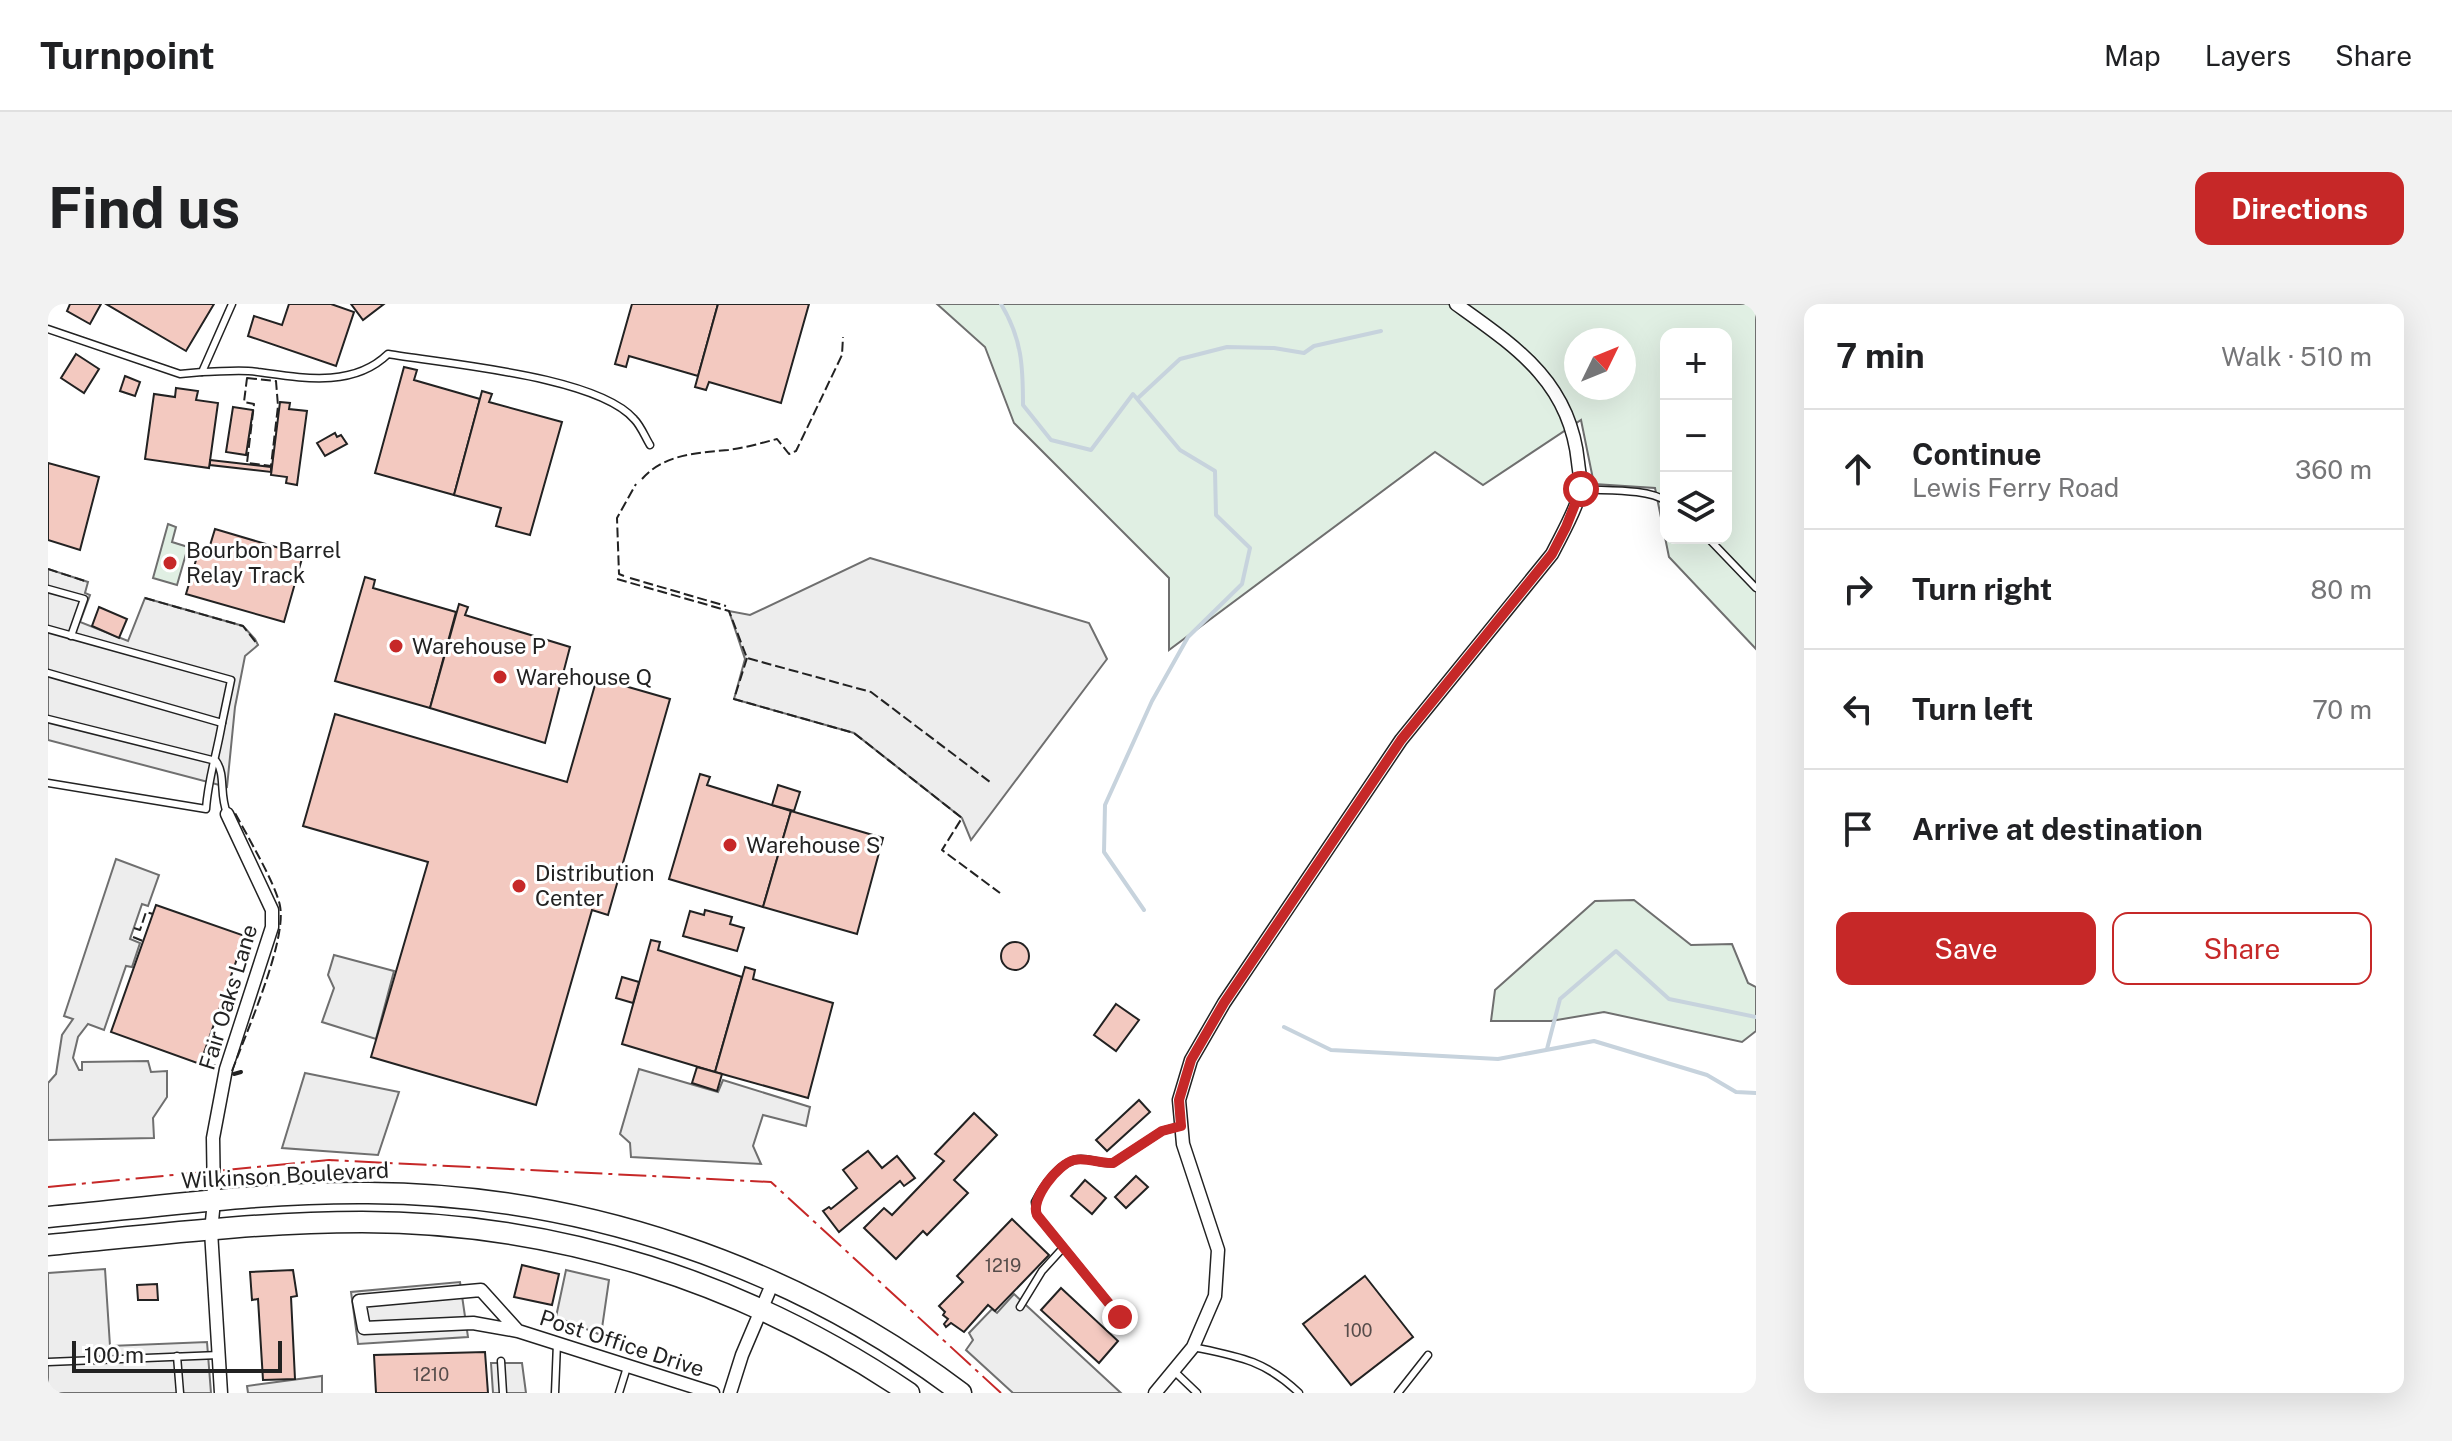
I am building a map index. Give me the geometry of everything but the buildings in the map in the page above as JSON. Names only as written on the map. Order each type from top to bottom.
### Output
[{"type":"highway","name":"Wilkinson Boulevard","points":[[48,1217],[285,1195],[368,1193],[417,1194],[508,1203],[577,1216],[687,1248],[773,1282],[871,1332],[961,1393]]},
{"type":"highway","points":[[48,1245],[363,1222],[502,1232],[574,1245],[645,1264],[762,1309],[852,1356],[909,1393]]},
{"type":"street","points":[[1155,1393],[1193,1347],[1215,1296],[1218,1250],[1183,1144],[1181,1126],[1179,1100],[1191,1060],[1224,1003],[1401,740],[1552,554],[1581,489],[1576,442],[1557,395],[1530,360],[1456,304]]},
{"type":"street","name":"Fair Oaks Lane","points":[[221,1393],[211,1231],[213,1138],[223,1085],[272,927],[272,910],[227,814]]},
{"type":"street","points":[[730,1393],[742,1355],[773,1282]]},
{"type":"street","name":"Post Office Drive","points":[[518,1331],[481,1290],[359,1301],[364,1328],[473,1323],[518,1331],[713,1393]]},
{"type":"lane","points":[[202,372],[232,304]]},
{"type":"lane","points":[[48,329],[180,374],[256,371],[286,377],[337,378],[370,369],[388,354],[560,381],[612,403],[634,418],[650,445]]},
{"type":"lane","points":[[1581,489],[1660,497]]},
{"type":"lane","points":[[1714,544],[1756,588]]},
{"type":"lane","points":[[48,589],[84,599],[71,636]]},
{"type":"lane","points":[[48,629],[231,680],[216,761],[210,770],[206,809],[48,783]]},
{"type":"lane","points":[[48,673],[222,723]]},
{"type":"lane","points":[[48,719],[216,761],[222,769],[221,800],[227,814]]},
{"type":"lane","points":[[1120,1317],[1062,1249],[1034,1210],[1039,1194],[1069,1161],[1078,1159],[1113,1163],[1162,1131],[1181,1126]]},
{"type":"lane","points":[[1020,1307],[1042,1271],[1062,1249]]},
{"type":"lane","points":[[555,1393],[557,1343]]},
{"type":"lane","points":[[1193,1347],[1256,1362],[1272,1369],[1299,1393]]},
{"type":"lane","points":[[48,1362],[219,1355]]},
{"type":"lane","points":[[1398,1393],[1428,1355]]},
{"type":"lane","points":[[177,1356],[180,1393]]},
{"type":"lane","points":[[501,1361],[503,1393]]},
{"type":"lane","points":[[619,1393],[628,1364]]},
{"type":"lane","points":[[1174,1371],[1197,1393]]},
{"type":"green space","points":[[937,304],[1756,304],[1756,649],[1669,557],[1666,544],[1732,544],[1732,328],[1660,328],[1660,513],[1655,488],[1594,484],[1581,420],[1483,485],[1435,452],[1169,650],[1169,578],[1014,423],[985,347]]},
{"type":"green space","name":"Bourbon Barrel Relay Track","points":[[168,524],[176,527],[172,542],[188,547],[177,585],[153,578]]},
{"type":"green space","points":[[1634,900],[1691,945],[1732,944],[1748,983],[1756,987],[1756,1031],[1742,1042],[1604,1012],[1551,1021],[1491,1021],[1495,990],[1595,901]]},
{"type":"shaded area","points":[[870,558],[1089,623],[1107,659],[971,840],[962,818],[854,733],[734,699],[745,659],[729,611],[750,615]]},
{"type":"shaded area","points":[[48,569],[88,582],[85,593],[90,595],[80,622],[128,641],[145,598],[243,626],[255,639],[258,645],[245,656],[235,707],[227,787],[48,740]]},
{"type":"shaded area","points":[[116,859],[159,875],[148,906],[142,904],[130,939],[140,943],[132,967],[126,966],[104,1030],[88,1024],[78,1037],[73,1058],[79,1070],[82,1070],[82,1062],[148,1061],[151,1072],[167,1071],[167,1097],[153,1118],[154,1138],[48,1140],[48,1083],[56,1074],[62,1035],[73,1019],[64,1016]]},
{"type":"shaded area","points":[[334,955],[394,971],[376,1039],[322,1022],[334,988],[328,975]]},
{"type":"shaded area","points":[[639,1069],[718,1092],[723,1080],[810,1107],[806,1126],[763,1115],[753,1146],[761,1164],[631,1157],[630,1143],[620,1134]]},
{"type":"shaded area","points":[[305,1073],[399,1092],[378,1155],[282,1148]]},
{"type":"shaded area","points":[[105,1269],[110,1346],[207,1342],[211,1393],[48,1393],[48,1273]]},
{"type":"shaded area","points":[[566,1270],[609,1280],[601,1335],[556,1317]]},
{"type":"shaded area","points":[[460,1282],[468,1337],[358,1344],[351,1292]]},
{"type":"shaded area","points":[[1014,1294],[1121,1393],[1013,1393],[966,1350],[973,1340],[969,1333],[992,1309],[997,1313]]},
{"type":"shaded area","points":[[491,1363],[522,1363],[526,1393],[493,1393]]},
{"type":"shaded area","points":[[322,1376],[322,1393],[248,1393],[247,1386]]},
{"type":"waterway","points":[[1001,304],[1020,353],[1023,405],[1051,440],[1091,450],[1133,394],[1180,450],[1215,471],[1216,515],[1250,548],[1242,584],[1188,637],[1152,701],[1105,805],[1104,852],[1144,910]]},
{"type":"waterway","points":[[1138,398],[1180,359],[1227,347],[1274,348],[1304,353],[1314,346],[1381,331]]},
{"type":"waterway","points":[[1547,1049],[1560,999],[1616,951],[1669,999],[1756,1017]]},
{"type":"waterway","points":[[1284,1027],[1331,1050],[1498,1059],[1594,1041],[1707,1075],[1736,1092],[1756,1093]]},
{"type":"fence","points":[[642,479],[660,464],[693,454],[777,439],[789,454],[796,451],[842,355],[843,337]]},
{"type":"fence","points":[[247,378],[276,381],[278,406],[271,466],[247,463],[254,404],[244,402],[247,378]]},
{"type":"fence","points":[[624,576],[619,574],[617,518],[636,484]]},
{"type":"fence","points":[[48,569],[88,582]]},
{"type":"fence","points":[[630,578],[726,606]]},
{"type":"fence","points":[[617,579],[729,611],[747,658],[871,692],[990,782]]},
{"type":"fence","points":[[145,598],[243,626],[258,645]]},
{"type":"fence","points":[[747,658],[734,699],[854,733],[962,818],[942,850],[1000,893]]},
{"type":"fence","points":[[232,1071],[272,964],[281,922],[280,906],[273,885],[234,811]]},
{"type":"fence","points":[[134,928],[140,930],[146,912],[153,914]]},
{"type":"fence","points":[[133,937],[143,941]]},
{"type":"wall","points":[[207,1068],[214,1066]]},
{"type":"wall","points":[[234,1074],[241,1072]]},
{"type":"power","points":[[48,1187],[329,1160],[771,1182],[1001,1393]]},
{"type":"place","name":"Bourbon Barrel Relay Track","points":[[170,563]]},
{"type":"place","name":"Warehouse P","points":[[396,646]]},
{"type":"place","name":"Warehouse Q","points":[[500,677]]},
{"type":"place","name":"Warehouse S","points":[[730,845]]},
{"type":"place","name":"Distribution Center","points":[[519,886]]},
{"type":"route","points":[[1120,1317],[1037,1215],[1034,1210],[1039,1194],[1069,1161],[1078,1159],[1113,1163],[1162,1131],[1181,1126],[1179,1100],[1191,1060],[1224,1003],[1401,740],[1552,554],[1581,489]]}]
